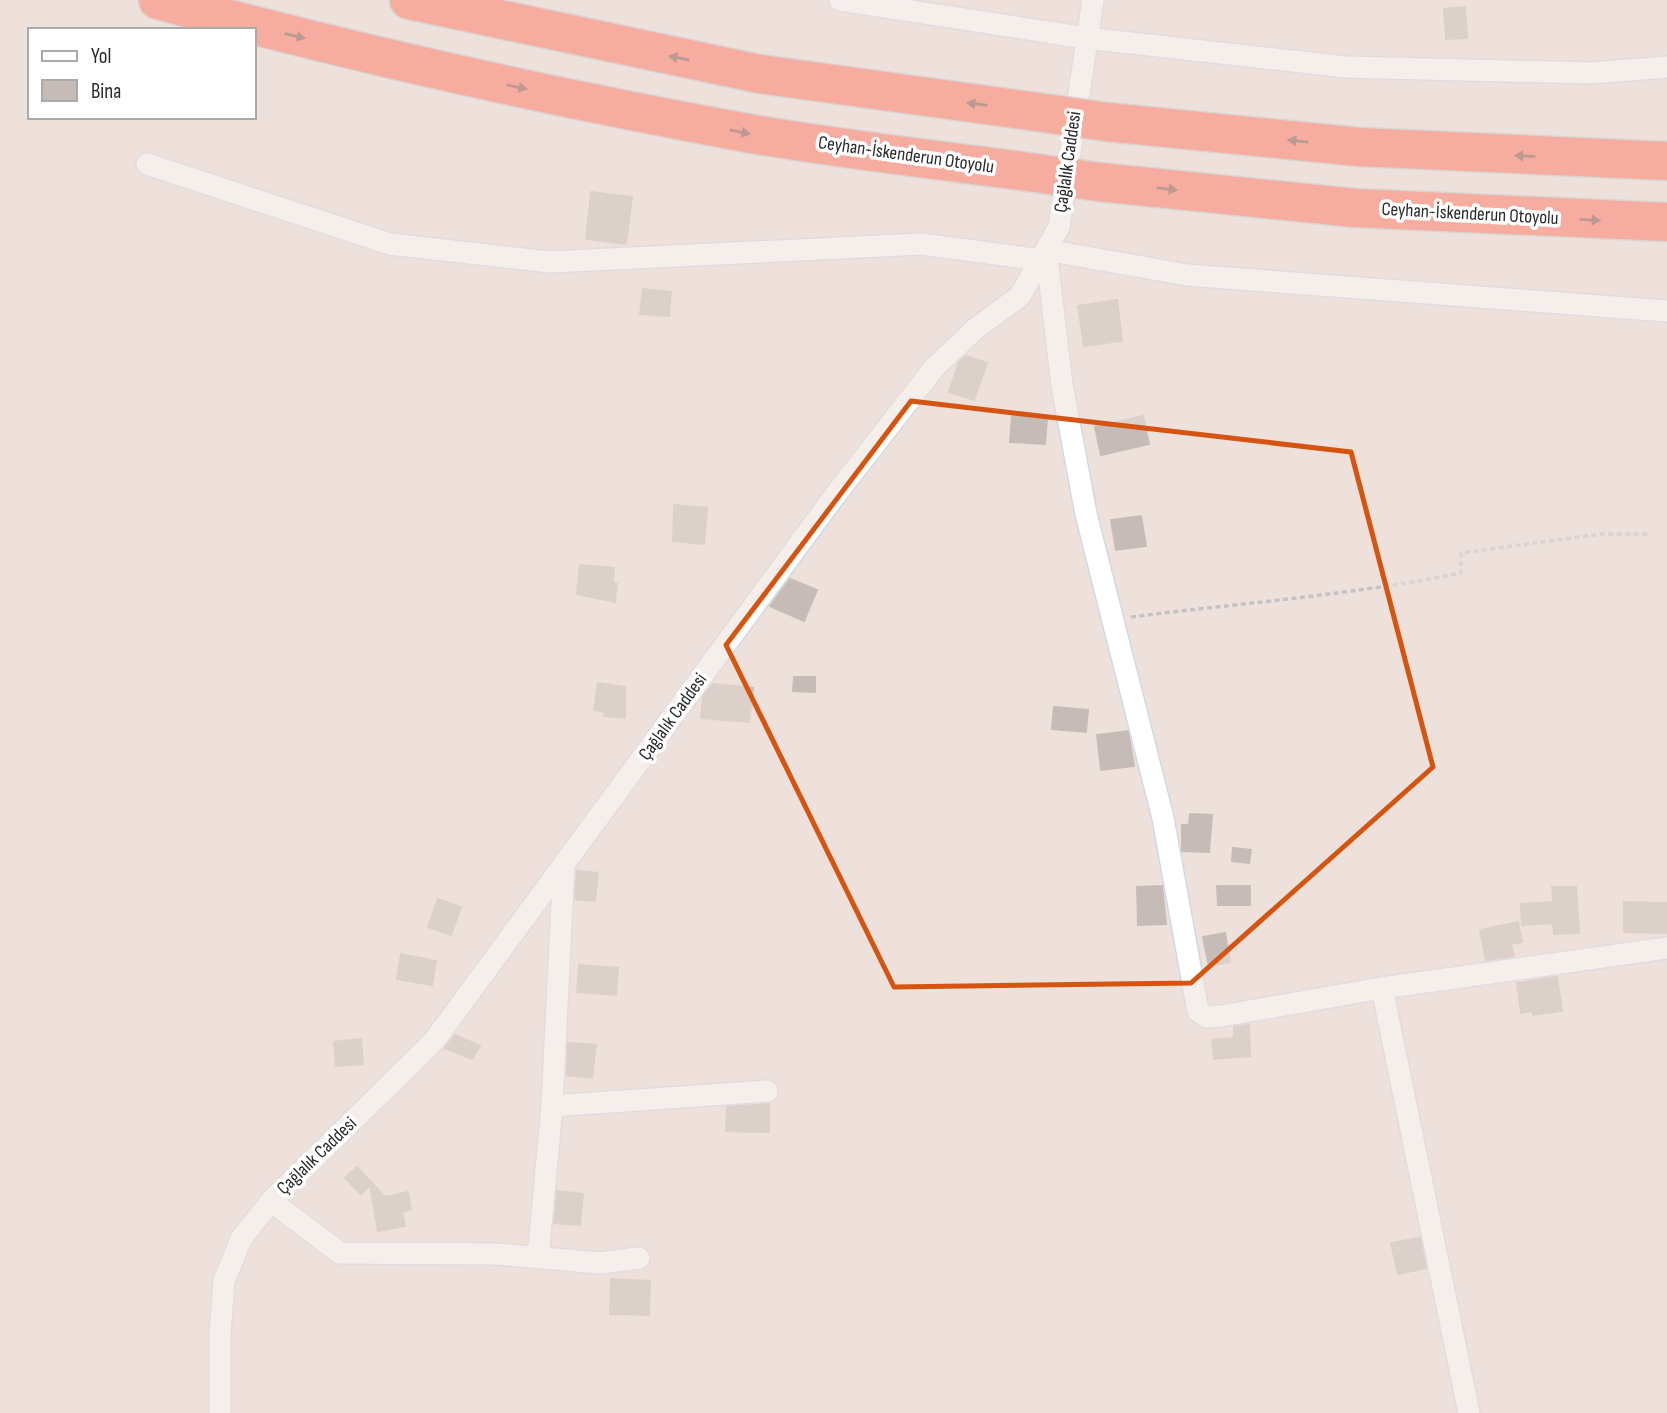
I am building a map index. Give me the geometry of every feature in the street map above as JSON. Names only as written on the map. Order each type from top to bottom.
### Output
[{"type":"highway","name":"Ceyhan-İskenderun Otoyolu","points":[[158,0],[264,29],[513,86],[750,134],[1100,182],[1355,208],[1667,222]]},
{"type":"highway","points":[[409,0],[760,74],[1107,122],[1359,147],[1667,161]]},
{"type":"street","points":[[839,0],[1086,38],[1346,67],[1591,73],[1667,67]]},
{"type":"street","name":"Çağlalık Caddesi","points":[[220,1413],[220,1334],[225,1280],[242,1240],[271,1201],[434,1041],[833,498],[934,368],[974,330],[1020,296],[1059,228],[1093,0]]},
{"type":"street","points":[[147,163],[390,244],[550,261],[921,244],[1044,255],[1187,275],[1667,311]]},
{"type":"street","points":[[1044,255],[1062,385],[1086,514],[1163,818],[1198,1011],[1207,1017],[1221,1016],[1382,988],[1667,948]]},
{"type":"street","points":[[538,1258],[552,1106],[565,864]]},
{"type":"street","points":[[1382,988],[1469,1413]]},
{"type":"street","points":[[552,1106],[767,1091]]},
{"type":"street","points":[[271,1201],[340,1253],[496,1254],[600,1263],[639,1258]]},
{"type":"path","points":[[1112,620],[1339,593],[1461,573],[1461,553],[1601,534],[1648,534]]},
{"type":"highlighted area","points":[[911,401],[1351,452],[1433,767],[1191,983],[894,987],[726,645]]},
{"type":"building","points":[[1465,7],[1467,38],[1446,39],[1444,9]]},
{"type":"building","points":[[591,192],[632,197],[626,244],[586,239]]},
{"type":"building","points":[[643,289],[671,292],[669,316],[640,314]]},
{"type":"building","points":[[1117,300],[1122,341],[1084,346],[1078,306]]},
{"type":"building","points":[[966,356],[987,363],[974,400],[949,392],[959,362]]},
{"type":"building","points":[[1012,416],[1047,419],[1045,444],[1010,442]]},
{"type":"building","points":[[1143,416],[1149,444],[1101,455],[1095,427]]},
{"type":"building","points":[[674,505],[707,508],[704,544],[673,541]]},
{"type":"building","points":[[1141,516],[1146,546],[1116,550],[1111,520]]},
{"type":"building","points":[[580,565],[614,568],[613,583],[617,584],[615,602],[577,594]]},
{"type":"building","points":[[790,579],[817,590],[804,621],[770,606]]},
{"type":"building","points":[[794,677],[815,677],[815,692],[793,691]]},
{"type":"building","points":[[598,683],[625,687],[625,718],[604,716],[605,712],[594,710]]},
{"type":"building","points":[[713,684],[753,688],[749,722],[701,718],[703,697]]},
{"type":"building","points":[[1054,707],[1088,710],[1086,732],[1052,729]]},
{"type":"building","points":[[1128,731],[1134,766],[1101,770],[1097,735]]},
{"type":"building","points":[[1190,814],[1212,815],[1209,852],[1182,851],[1182,825],[1189,825]]},
{"type":"building","points":[[1233,848],[1251,850],[1249,863],[1232,861]]},
{"type":"building","points":[[577,871],[598,873],[595,901],[575,899]]},
{"type":"building","points":[[1162,886],[1166,924],[1138,925],[1137,887]]},
{"type":"building","points":[[1217,886],[1250,886],[1250,905],[1218,905]]},
{"type":"building","points":[[1552,887],[1576,887],[1579,933],[1554,934],[1553,923],[1522,925],[1521,904],[1553,902]]},
{"type":"building","points":[[438,899],[461,907],[451,935],[428,927]]},
{"type":"building","points":[[1624,902],[1667,903],[1667,933],[1624,932]]},
{"type":"building","points":[[1518,922],[1522,942],[1511,944],[1514,956],[1486,960],[1480,930]]},
{"type":"building","points":[[1225,933],[1230,962],[1209,966],[1203,937]]},
{"type":"building","points":[[401,954],[436,961],[432,985],[397,979]]},
{"type":"building","points":[[579,965],[618,968],[616,995],[577,992]]},
{"type":"building","points":[[1557,977],[1562,1011],[1533,1015],[1532,1011],[1521,1013],[1517,983]]},
{"type":"building","points":[[1249,1025],[1250,1056],[1214,1059],[1212,1040],[1234,1038],[1234,1027]]},
{"type":"building","points":[[455,1035],[480,1046],[472,1059],[445,1048]]},
{"type":"building","points":[[361,1039],[363,1064],[336,1066],[334,1042]]},
{"type":"building","points":[[568,1043],[596,1045],[592,1078],[567,1075]]},
{"type":"building","points":[[769,1104],[769,1132],[726,1131],[727,1107]]},
{"type":"building","points":[[357,1167],[385,1197],[408,1192],[411,1210],[402,1212],[405,1226],[378,1231],[370,1185],[361,1194],[345,1178]]},
{"type":"building","points":[[557,1191],[583,1194],[580,1225],[554,1223]]},
{"type":"building","points":[[1420,1238],[1426,1268],[1398,1274],[1391,1243]]},
{"type":"building","points":[[611,1279],[650,1281],[649,1315],[610,1314]]}]
